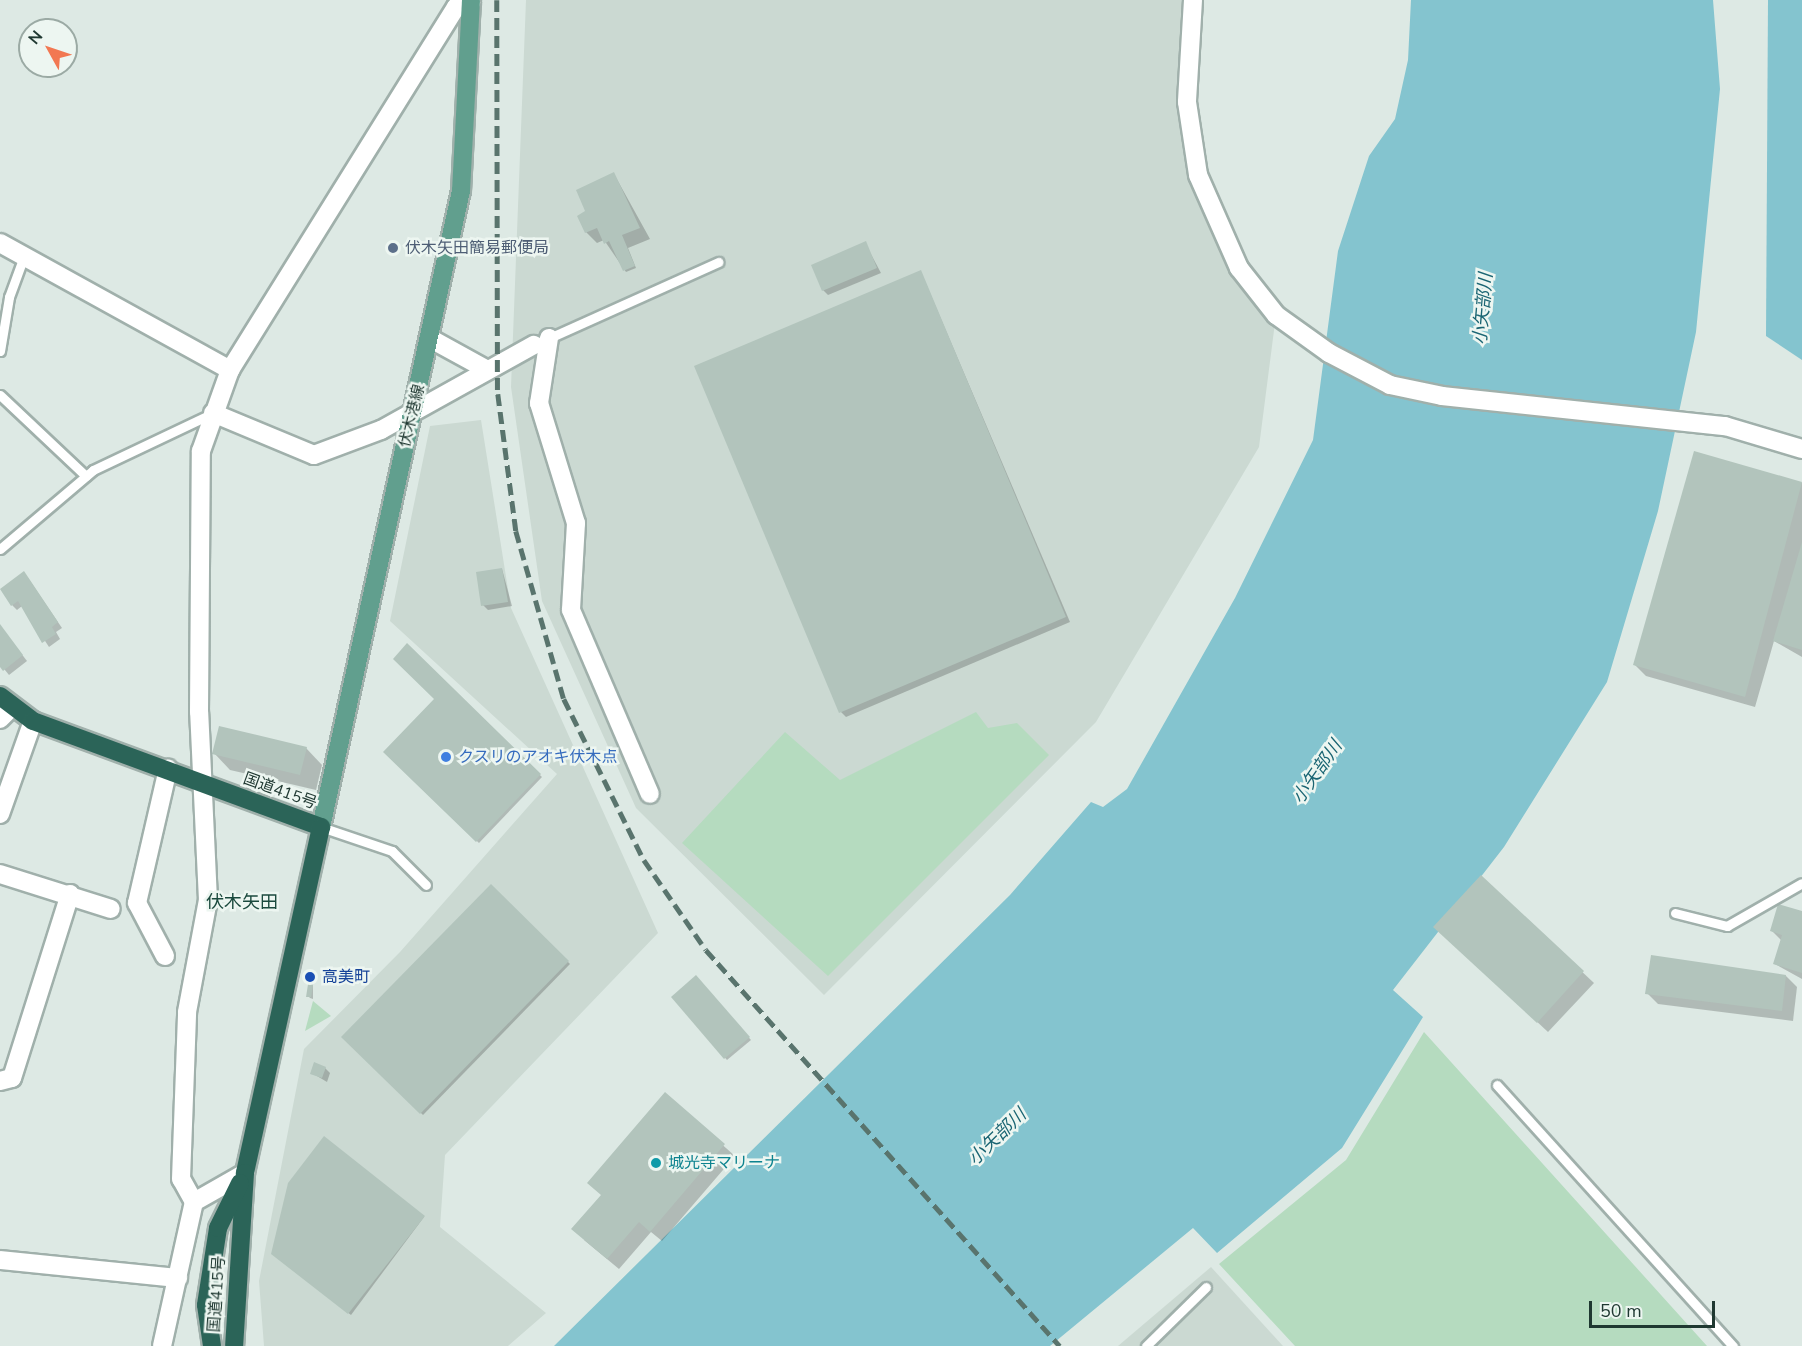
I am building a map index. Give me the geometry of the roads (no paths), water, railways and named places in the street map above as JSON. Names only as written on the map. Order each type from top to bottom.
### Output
[{"type":"highway","name":"国道415号","points":[[4,708],[33,721],[321,827],[245,1173],[234,1346]]},
{"type":"highway","name":"国道415号","points":[[212,1346],[206,1305],[218,1228],[245,1173]]},
{"type":"main road","name":"伏木港線","points":[[321,827],[412,414],[431,339],[461,191],[471,1]]},
{"type":"street","points":[[1193,0],[1187,102],[1198,175],[1239,268],[1276,315],[1329,353],[1390,385],[1442,396],[1725,426],[1802,448]]},
{"type":"street","points":[[162,1346],[194,1202],[182,1179],[188,1012],[208,900],[205,783],[199,712],[201,451],[230,370],[456,8],[471,1]]},
{"type":"street","points":[[0,243],[230,370]]},
{"type":"street","points":[[431,339],[484,368]]},
{"type":"street","points":[[213,413],[314,455],[412,414],[484,368],[542,341],[539,403],[576,523],[571,610],[650,794]]},
{"type":"street","points":[[0,814],[33,721]]},
{"type":"street","points":[[165,956],[137,903],[168,769]]},
{"type":"street","points":[[0,874],[70,894],[111,909]]},
{"type":"street","points":[[0,1081],[12,1078],[70,894]]},
{"type":"street","points":[[194,1202],[245,1173]]},
{"type":"street","points":[[0,1260],[178,1278]]},
{"type":"lane","points":[[0,351],[9,297],[24,256]]},
{"type":"lane","points":[[542,341],[718,262]]},
{"type":"lane","points":[[0,394],[86,476]]},
{"type":"lane","points":[[0,549],[86,476],[213,413]]},
{"type":"lane","points":[[321,827],[392,851],[426,885]]},
{"type":"lane","points":[[1675,913],[1727,926],[1802,883]]},
{"type":"lane","points":[[1497,1085],[1733,1346]]},
{"type":"lane","points":[[1146,1346],[1206,1287]]},
{"type":"water","name":"小矢部川","points":[[1411,0],[1713,0],[1720,89],[1696,332],[1658,511],[1607,682],[1504,847],[1393,990],[1423,1017],[1342,1148],[1217,1253],[1193,1228],[1050,1346],[554,1346],[1010,895],[1091,802],[1103,807],[1127,789],[1235,598],[1313,440],[1338,251],[1369,156],[1395,119],[1408,60]]},
{"type":"water","points":[[1768,0],[1802,0],[1802,360],[1766,336]]},
{"type":"railway","points":[[497,0],[498,394],[516,531],[564,699],[644,860],[706,950],[1060,1346]]},
{"type":"place","name":"伏木矢田簡易郵便局","points":[[393,248]]},
{"type":"place","name":"クスリのアオキ伏木点","points":[[446,757]]},
{"type":"place","name":"高美町","points":[[310,977]]},
{"type":"place","name":"城光寺マリーナ","points":[[656,1163]]},
{"type":"district","name":"伏木矢田","points":[[242,902]]}]
